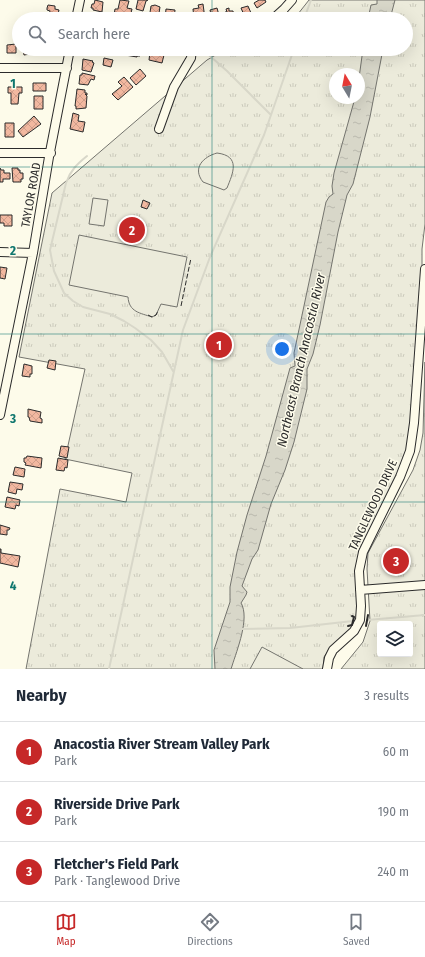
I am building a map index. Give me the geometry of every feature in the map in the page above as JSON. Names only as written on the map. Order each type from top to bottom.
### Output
[{"type":"street","points":[[77,12],[80,0]]},
{"type":"street","points":[[282,12],[292,0]]},
{"type":"street","name":"TAYLOR ROAD","points":[[0,415],[34,253],[69,56]]},
{"type":"street","points":[[159,129],[174,87],[191,56]]},
{"type":"street","points":[[0,68],[67,68]]},
{"type":"street","points":[[0,153],[51,153]]},
{"type":"street","points":[[0,252],[34,253]]},
{"type":"street","name":"TANGLEWOOD DRIVE","points":[[327,669],[329,658],[333,650],[354,631],[357,626],[361,613],[359,571],[363,552],[400,477],[411,443],[425,269]]},
{"type":"street","points":[[360,590],[425,584]]},
{"type":"green space","points":[[309,0],[425,0],[425,224],[422,249],[422,276],[413,428],[402,469],[359,552],[358,611],[354,627],[331,647],[324,657],[323,669],[26,669],[60,489],[126,502],[132,473],[65,459],[85,369],[19,357],[52,193],[207,60],[214,56],[413,56],[413,12],[300,12]]},
{"type":"green space","points":[[217,153],[230,158],[233,166],[233,171],[227,188],[224,190],[203,182],[199,172],[199,168],[204,160],[207,157]]},
{"type":"green space","points":[[93,198],[108,200],[104,226],[89,224]]},
{"type":"green space","points":[[79,235],[187,257],[177,307],[161,304],[156,315],[152,317],[139,313],[133,309],[130,306],[128,297],[69,285]]},
{"type":"green space","points":[[425,362],[425,669],[341,669],[363,642],[370,621],[367,569],[368,553],[413,470],[420,450],[423,433]]},
{"type":"green space","points":[[262,647],[303,669],[250,669]]},
{"type":"water","points":[[377,0],[395,0],[392,12],[370,12],[371,5],[377,4]]},
{"type":"water","name":"Northeast Branch Anacostia River","points":[[362,56],[382,56],[370,117],[353,184],[347,195],[338,232],[320,325],[313,354],[307,369],[307,389],[294,442],[285,470],[271,504],[258,550],[252,559],[242,586],[247,592],[241,603],[244,617],[242,634],[231,669],[215,669],[214,650],[230,602],[230,587],[237,552],[266,456],[290,368],[295,366],[294,353],[326,202],[333,194],[332,186],[334,173],[353,104],[365,104],[365,68],[360,68]]},
{"type":"building","points":[[95,0],[103,2],[102,12],[91,8]]},
{"type":"building","points":[[120,0],[129,1],[127,8],[132,9],[131,12],[114,12],[115,9],[118,9]]},
{"type":"building","points":[[138,0],[148,0],[146,1],[143,11],[136,9]]},
{"type":"building","points":[[259,0],[265,0],[266,2],[257,8],[254,3]]},
{"type":"building","points":[[203,4],[204,12],[193,12],[193,9],[199,8],[198,5]]},
{"type":"building","points":[[48,5],[55,6],[55,9],[59,10],[58,12],[50,12],[47,8]]},
{"type":"building","points":[[155,5],[160,7],[159,12],[150,12],[151,6]]},
{"type":"building","points":[[248,6],[251,12],[243,12],[241,8]]},
{"type":"building","points":[[217,8],[218,12],[210,12],[210,10]]},
{"type":"building","points":[[229,8],[229,11],[233,12],[227,12],[226,9]]},
{"type":"building","points":[[166,9],[175,10],[175,12],[166,12]]},
{"type":"building","points":[[12,44],[12,53],[7,53],[7,45]]},
{"type":"building","points":[[150,56],[164,56],[162,63],[149,60]]},
{"type":"building","points":[[104,58],[113,60],[111,67],[103,65]]},
{"type":"building","points":[[83,59],[93,61],[92,62],[94,63],[91,72],[82,70]]},
{"type":"building","points":[[140,69],[146,76],[136,85],[130,78]]},
{"type":"building","points":[[82,73],[95,76],[94,80],[91,79],[88,85],[79,84],[80,75],[82,75]]},
{"type":"building","points":[[124,77],[133,87],[118,100],[112,94],[122,86],[118,82]]},
{"type":"building","points":[[33,83],[46,83],[46,91],[33,91]]},
{"type":"building","points":[[8,87],[22,87],[22,93],[19,93],[18,104],[11,104],[11,93],[8,93]]},
{"type":"building","points":[[77,89],[85,90],[85,93],[87,93],[87,95],[85,94],[87,96],[86,108],[76,109]]},
{"type":"building","points":[[34,96],[43,96],[43,109],[34,109]]},
{"type":"building","points":[[73,113],[79,115],[78,121],[85,122],[83,132],[70,129]]},
{"type":"building","points":[[34,116],[41,124],[23,137],[18,131]]},
{"type":"building","points":[[5,123],[14,123],[14,137],[5,137]]},
{"type":"building","points":[[0,168],[1,170],[4,170],[4,173],[10,173],[10,179],[3,179],[3,182],[0,182]]},
{"type":"building","points":[[12,168],[18,168],[20,173],[23,173],[23,179],[21,179],[21,182],[13,182]]},
{"type":"building","points":[[143,200],[150,203],[147,209],[141,207]]},
{"type":"building","points":[[0,215],[12,215],[12,226],[4,226],[4,223],[0,223]]},
{"type":"building","points":[[0,267],[7,268],[5,279],[0,278]]},
{"type":"building","points":[[49,360],[56,361],[55,370],[47,368]]},
{"type":"building","points":[[24,364],[32,366],[32,374],[30,374],[30,377],[22,376]]},
{"type":"building","points":[[28,409],[41,412],[40,418],[42,419],[42,423],[30,421],[28,417]]},
{"type":"building","points":[[61,446],[69,447],[67,458],[59,456]]},
{"type":"building","points":[[27,456],[42,458],[41,468],[25,465],[26,463],[24,462],[24,458]]},
{"type":"building","points":[[58,458],[68,460],[67,468],[65,467],[64,471],[56,470]]},
{"type":"building","points":[[15,467],[25,469],[24,477],[13,475]]},
{"type":"building","points":[[10,482],[23,484],[22,490],[17,489],[16,494],[8,492]]},
{"type":"building","points":[[7,497],[20,500],[19,506],[16,505],[15,509],[5,507]]},
{"type":"building","points":[[0,525],[10,528],[7,530],[7,535],[0,534]]},
{"type":"building","points":[[0,549],[1,553],[20,556],[18,567],[0,563]]},
{"type":"waterway","points":[[307,12],[311,0]]},
{"type":"waterway","points":[[210,56],[271,115]]},
{"type":"waterway","points":[[109,669],[183,330],[210,257],[264,135],[292,56]]},
{"type":"waterway","points":[[87,156],[74,168],[66,183],[50,250],[54,271],[64,293],[73,301],[83,307],[110,314],[135,328],[151,340],[162,352],[173,371]]},
{"type":"waterway","points":[[367,620],[425,615]]},
{"type":"waterway","points":[[241,629],[290,628],[353,621]]},
{"type":"fence","points":[[181,306],[191,258]]},
{"type":"fence","points":[[148,315],[152,317],[156,315],[158,311]]},
{"type":"wall","points":[[366,626],[368,615]]},
{"type":"wall","points":[[348,626],[352,625],[354,617],[352,616]]},
{"type":"place","name":"Riverside Drive Park","points":[[132,230]]},
{"type":"place","name":"Anacostia River Stream Valley Park","points":[[219,345]]},
{"type":"place","name":"Fletcher's Field Park","points":[[396,561]]}]
